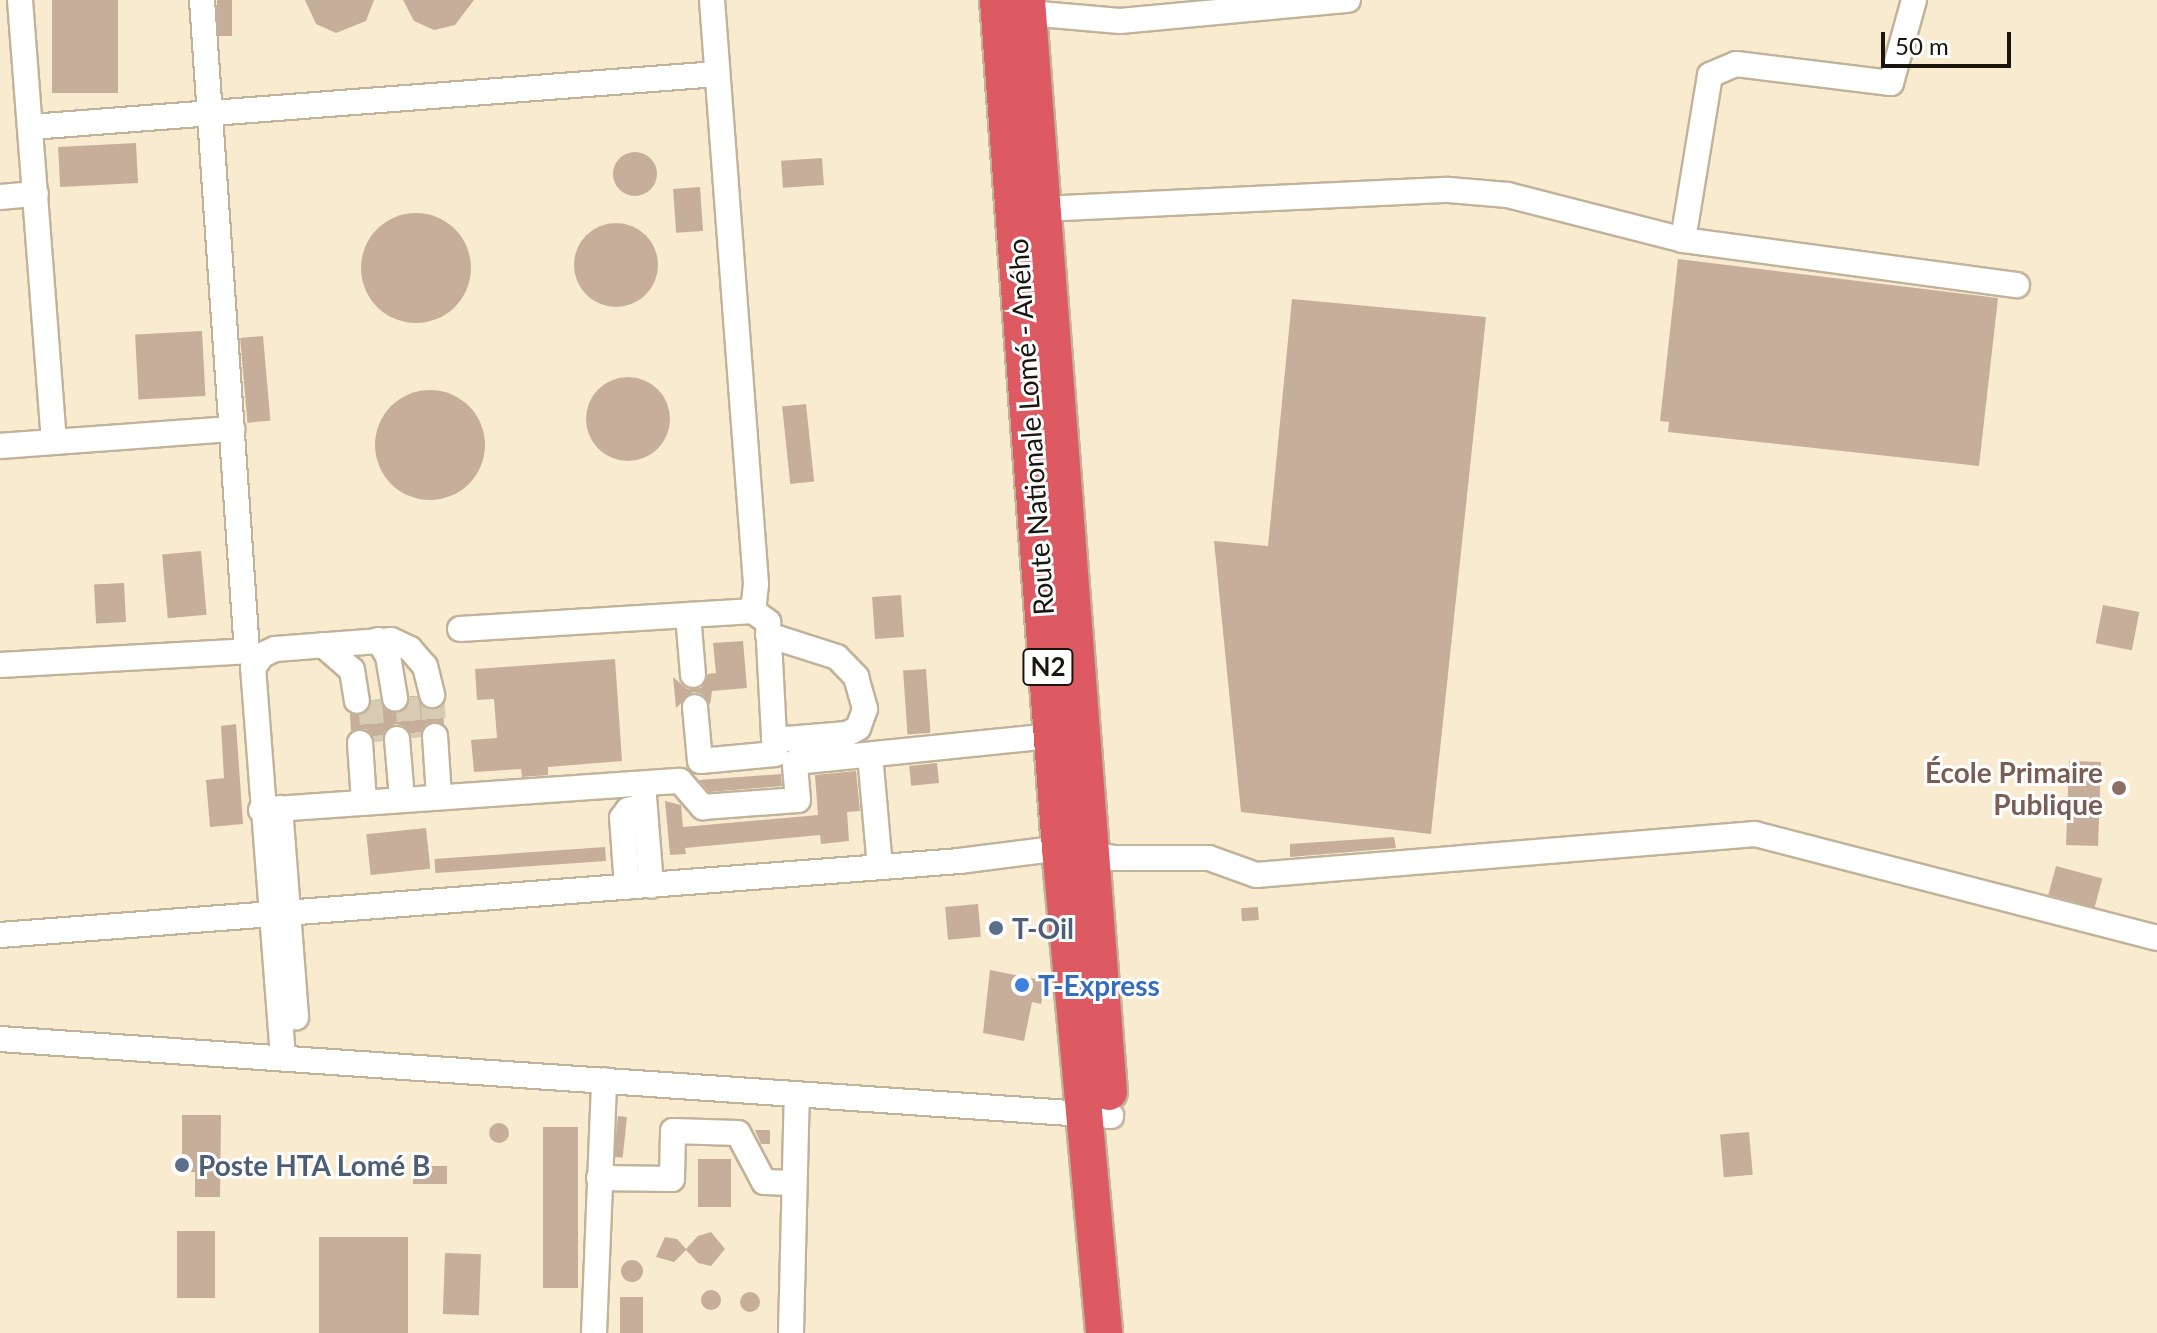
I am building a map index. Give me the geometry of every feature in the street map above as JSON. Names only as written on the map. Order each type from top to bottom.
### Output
[{"type":"highway","name":"Route Nationale Lomé - Aného","points":[[1018,4],[1042,209],[1075,849],[1099,1114],[1126,1333]]},
{"type":"highway","name":"Route Nationale Lomé - Aného","points":[[1018,4],[1053,736],[1075,849]]},
{"type":"highway","name":"Route Nationale Lomé - Aného","points":[[1099,1114],[1104,1333]]},
{"type":"street","points":[[20,0],[54,442]]},
{"type":"street","points":[[202,0],[232,429],[252,656],[250,677],[271,809],[291,1058]]},
{"type":"street","points":[[712,0],[756,584],[753,611]]},
{"type":"street","points":[[1018,4],[1120,21],[1348,0]]},
{"type":"street","points":[[1683,240],[1710,75],[1736,64],[1891,83],[1914,0]]},
{"type":"street","points":[[31,127],[717,74]]},
{"type":"street","points":[[1042,209],[1449,190],[1508,195],[1683,240],[2017,285]]},
{"type":"street","points":[[0,197],[36,194]]},
{"type":"street","points":[[0,446],[232,429]]},
{"type":"street","points":[[460,629],[753,611],[768,622],[775,754],[700,761],[695,707]]},
{"type":"street","points":[[688,615],[693,675]]},
{"type":"street","points":[[768,635],[837,657],[856,677],[865,709],[858,728],[847,734],[774,740]]},
{"type":"street","points":[[0,665],[252,656],[275,649],[382,644],[430,677],[394,698]]},
{"type":"street","points":[[382,644],[388,656],[394,698]]},
{"type":"street","points":[[323,645],[352,670],[394,698]]},
{"type":"street","points":[[271,809],[402,799],[644,795],[680,781],[703,807],[798,800],[795,762],[1053,736]]},
{"type":"street","points":[[402,799],[397,740],[402,799]]},
{"type":"street","points":[[870,755],[880,867]]},
{"type":"street","points":[[639,887],[622,818],[644,795]]},
{"type":"street","points":[[0,935],[639,887],[1075,849],[1114,858],[1209,858],[1256,875],[1763,834],[2157,938]]},
{"type":"street","points":[[0,1039],[1099,1114]]},
{"type":"street","points":[[594,1333],[604,1080]]},
{"type":"street","points":[[791,1333],[797,1094]]},
{"type":"street","points":[[599,1178],[672,1179],[673,1131],[738,1133],[764,1182],[793,1183]]},
{"type":"building","points":[[52,0],[118,0],[118,93],[52,93]]},
{"type":"building","points":[[217,0],[232,0],[232,36],[217,36]]},
{"type":"building","points":[[305,0],[374,0],[366,21],[336,33],[316,24]]},
{"type":"building","points":[[403,0],[474,0],[455,25],[434,30],[414,21]]},
{"type":"building","points":[[136,143],[138,183],[60,187],[58,147]]},
{"type":"building","points":[[635,152],[651,158],[657,174],[651,190],[635,196],[619,190],[613,174],[619,158]]},
{"type":"building","points":[[822,158],[824,185],[783,188],[781,161]]},
{"type":"building","points":[[700,187],[703,231],[676,233],[673,189]]},
{"type":"building","points":[[416,213],[437,217],[455,229],[467,247],[471,268],[467,289],[455,307],[437,319],[416,323],[395,319],[377,307],[365,289],[361,268],[365,247],[377,229],[395,217]]},
{"type":"building","points":[[616,223],[632,226],[646,235],[655,249],[658,265],[655,281],[646,295],[632,304],[616,307],[600,304],[586,295],[577,281],[574,265],[577,249],[586,235],[600,226]]},
{"type":"building","points":[[1678,259],[1998,298],[1979,466],[1668,432],[1669,422],[1660,421]]},
{"type":"building","points":[[1292,299],[1486,317],[1431,834],[1241,812],[1214,541],[1268,546]]},
{"type":"building","points":[[202,331],[205,396],[138,399],[135,335]]},
{"type":"building","points":[[263,336],[270,421],[247,423],[240,338]]},
{"type":"building","points":[[628,377],[644,380],[658,389],[667,403],[670,419],[667,435],[658,449],[644,458],[628,461],[612,458],[598,449],[589,435],[586,419],[589,403],[598,389],[612,380]]},
{"type":"building","points":[[430,390],[451,394],[469,406],[481,424],[485,445],[481,466],[469,484],[451,496],[430,500],[409,496],[391,484],[379,466],[375,445],[379,424],[391,406],[409,394]]},
{"type":"building","points":[[806,404],[814,482],[790,484],[782,407]]},
{"type":"building","points":[[201,551],[207,615],[168,618],[162,554]]},
{"type":"building","points":[[124,583],[126,622],[96,624],[94,585]]},
{"type":"building","points":[[901,595],[904,637],[875,639],[872,597]]},
{"type":"building","points":[[2103,605],[2139,612],[2132,650],[2096,643]]},
{"type":"building","points":[[743,641],[747,688],[712,691],[710,705],[702,694],[693,692],[676,708],[673,677],[687,689],[701,688],[708,674],[716,673],[713,643]]},
{"type":"building","points":[[615,659],[622,761],[548,767],[548,775],[522,777],[521,769],[474,772],[471,740],[497,738],[494,699],[477,700],[475,669]]},
{"type":"building","points":[[926,669],[930,733],[908,734],[903,671]]},
{"type":"building","points":[[410,696],[417,696],[429,710],[443,706],[444,725],[427,723],[420,737],[412,738],[404,726],[395,724],[384,732],[382,741],[375,742],[366,729],[351,731],[350,714],[366,713],[372,700],[380,699],[384,708],[397,713],[405,709]]},
{"type":"building","points":[[236,724],[243,824],[210,827],[206,780],[224,778],[221,726]]},
{"type":"building","points":[[2069,761],[2101,762],[2098,846],[2066,845]]},
{"type":"building","points":[[937,763],[939,783],[911,786],[909,766]]},
{"type":"building","points":[[856,771],[860,811],[847,812],[849,841],[821,844],[820,835],[685,848],[686,854],[670,855],[665,801],[681,805],[683,827],[818,815],[815,775]]},
{"type":"building","points":[[781,774],[782,786],[709,792],[699,780]]},
{"type":"building","points":[[426,828],[430,869],[371,875],[366,834]]},
{"type":"building","points":[[1394,837],[1396,848],[1290,857],[1290,844]]},
{"type":"building","points":[[605,847],[606,861],[435,873],[434,859]]},
{"type":"building","points":[[2056,866],[2102,878],[2095,907],[2048,895]]},
{"type":"building","points":[[978,904],[981,937],[948,940],[945,907]]},
{"type":"building","points":[[1258,907],[1259,920],[1242,921],[1241,908]]},
{"type":"building","points":[[990,970],[1046,981],[1041,1004],[1032,1002],[1024,1041],[983,1033]]},
{"type":"building","points":[[182,1115],[221,1115],[220,1197],[195,1197],[195,1172],[182,1172]]},
{"type":"building","points":[[618,1116],[627,1117],[623,1158],[614,1157]]},
{"type":"building","points":[[499,1123],[506,1126],[509,1133],[506,1140],[499,1143],[492,1140],[489,1133],[492,1126]]},
{"type":"building","points":[[543,1127],[578,1127],[578,1288],[543,1288]]},
{"type":"building","points":[[755,1130],[770,1130],[770,1144],[761,1144]]},
{"type":"building","points":[[1749,1132],[1753,1175],[1724,1177],[1720,1135]]},
{"type":"building","points":[[698,1159],[731,1159],[731,1207],[698,1207]]},
{"type":"building","points":[[413,1166],[447,1166],[447,1184],[413,1184]]},
{"type":"building","points":[[177,1231],[215,1231],[215,1298],[177,1298]]},
{"type":"building","points":[[711,1232],[725,1249],[711,1266],[698,1263],[686,1250],[674,1262],[656,1257],[665,1237],[677,1239],[686,1249],[698,1236]]},
{"type":"building","points":[[319,1237],[408,1237],[408,1333],[319,1333]]},
{"type":"building","points":[[445,1253],[481,1254],[479,1315],[443,1314]]},
{"type":"building","points":[[632,1260],[640,1263],[643,1271],[640,1279],[632,1282],[624,1279],[621,1271],[624,1263]]},
{"type":"building","points":[[707,1290],[715,1290],[721,1300],[715,1310],[707,1310],[701,1304],[701,1296]]},
{"type":"building","points":[[750,1292],[757,1295],[760,1302],[757,1309],[750,1312],[743,1309],[740,1302],[743,1295]]},
{"type":"building","points":[[620,1297],[643,1297],[643,1333],[620,1333]]},
{"type":"tunnel","points":[[432,695],[435,736]]},
{"type":"tunnel","points":[[407,697],[410,738]]},
{"type":"tunnel","points":[[370,700],[373,742]]},
{"type":"place","name":"École Primaire Publique","points":[[2119,788]]},
{"type":"place","name":"T-Oil","points":[[996,928]]},
{"type":"place","name":"T-Express","points":[[1022,985]]},
{"type":"place","name":"Poste HTA Lomé B","points":[[182,1165]]}]
